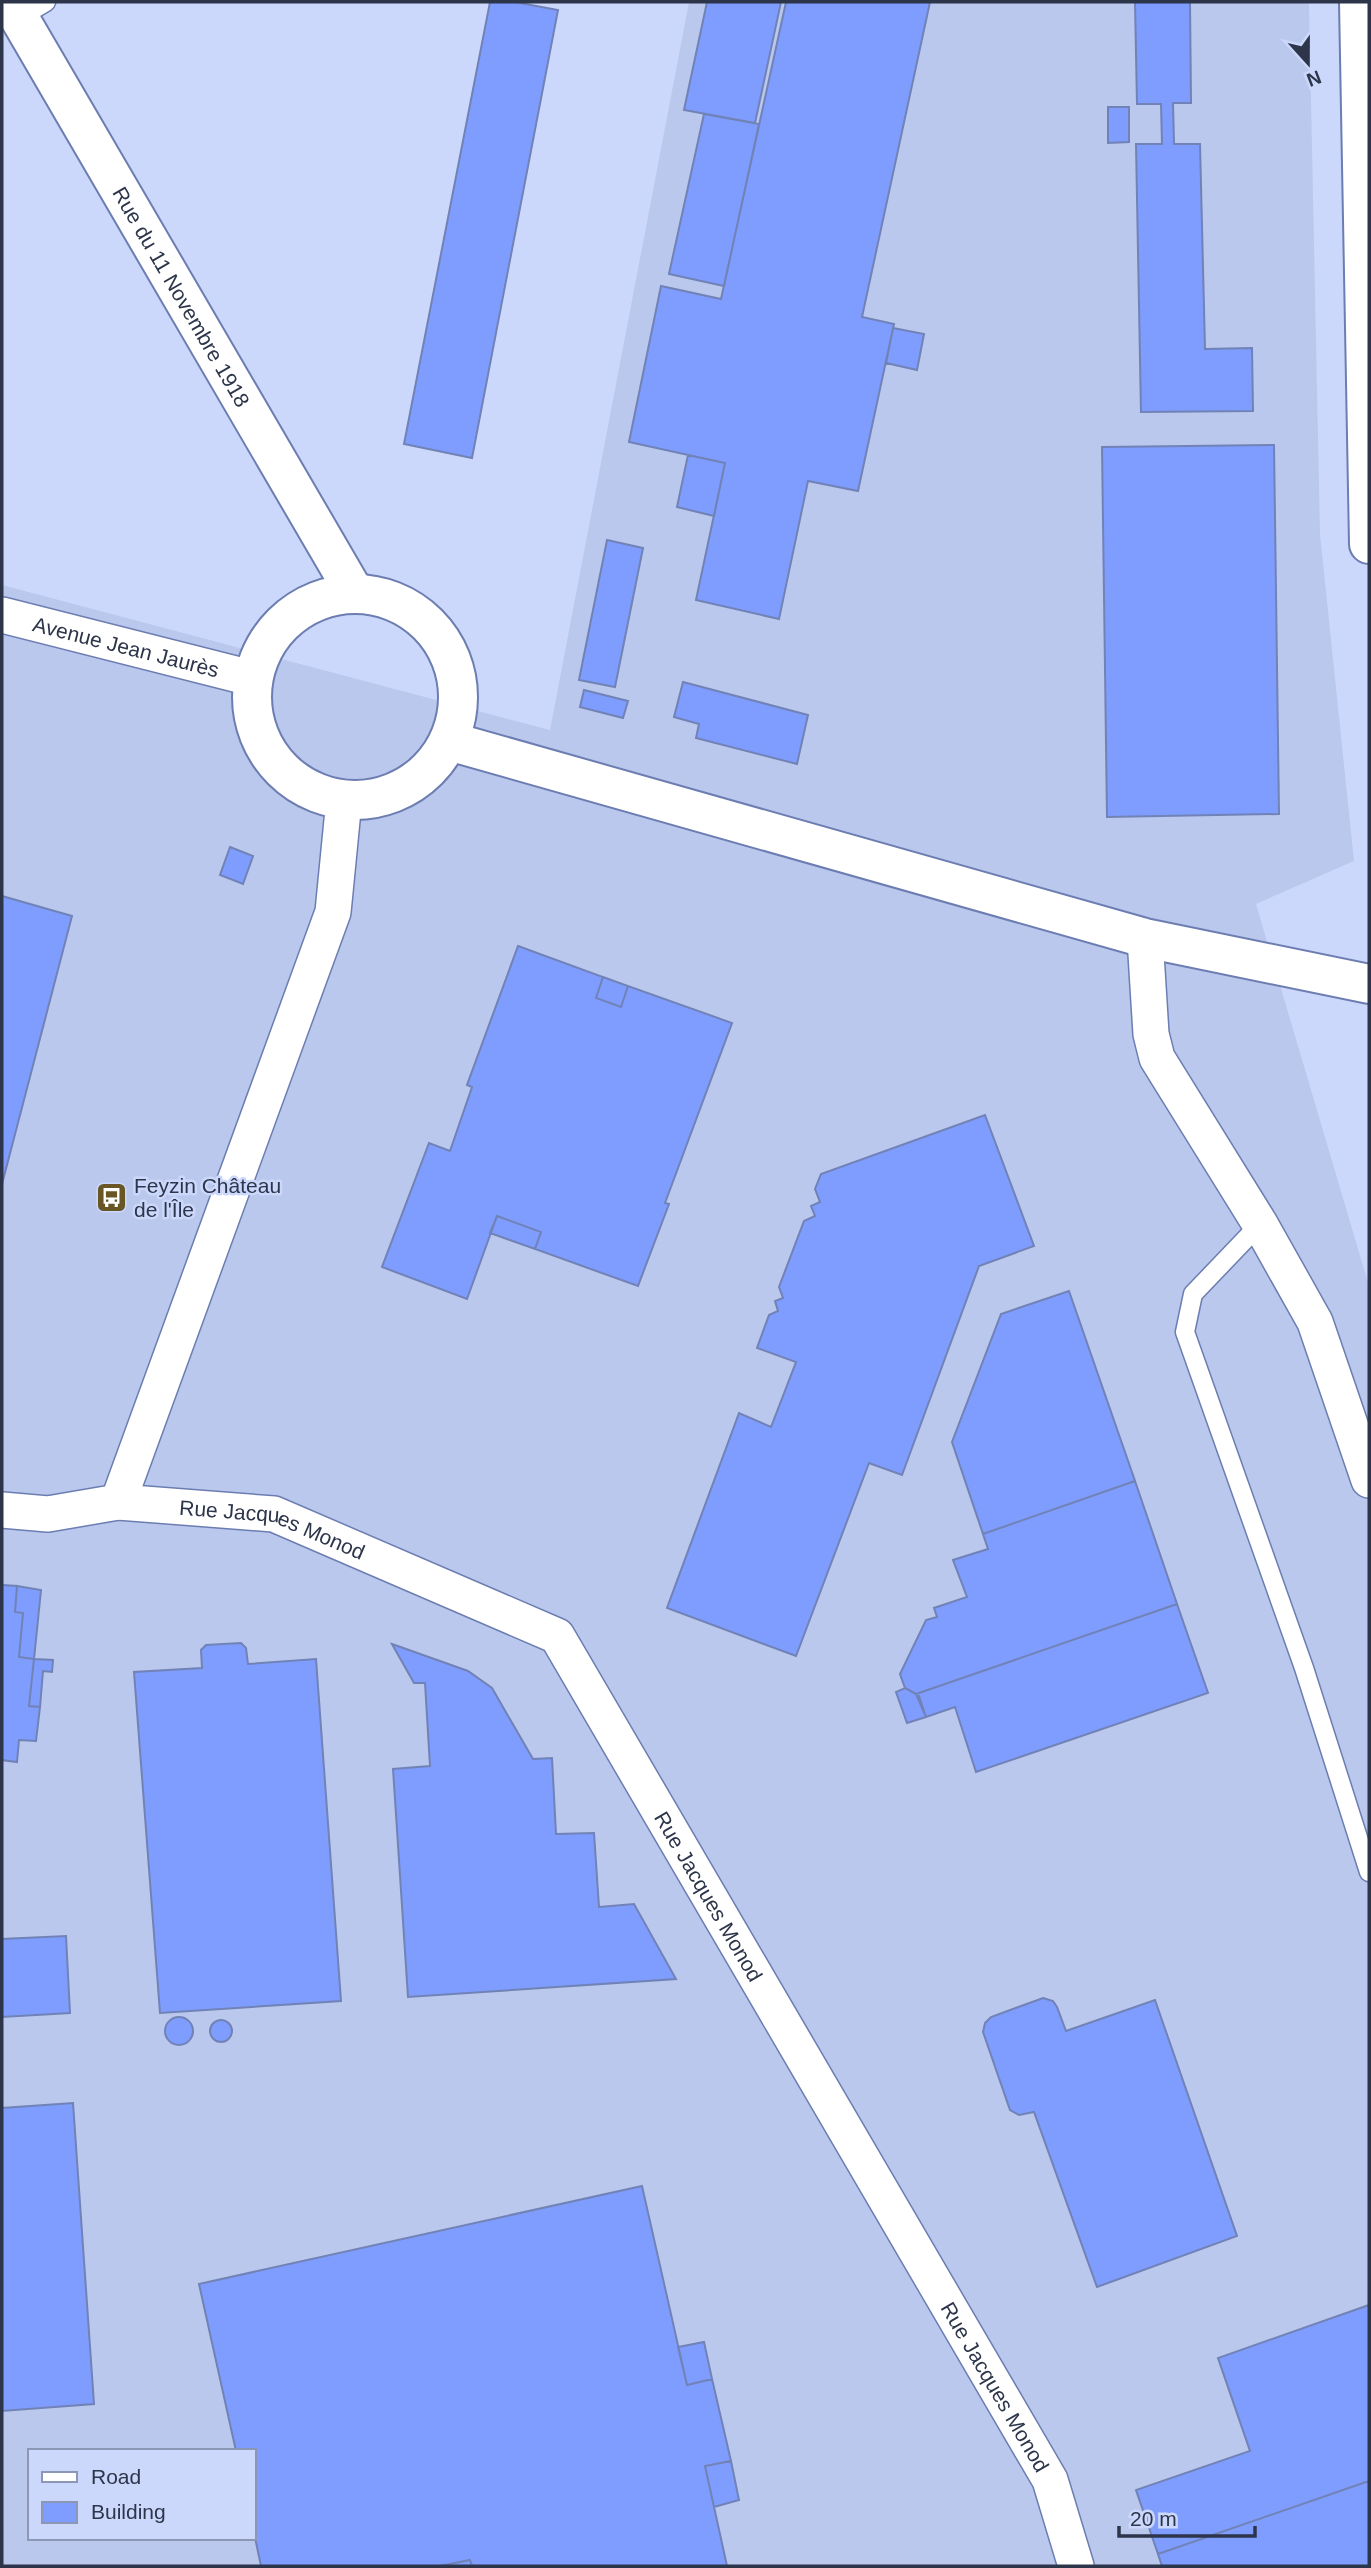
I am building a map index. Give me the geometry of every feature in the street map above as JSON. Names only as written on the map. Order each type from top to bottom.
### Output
[{"type":"street","points":[[1359,2],[1366,507],[1369,544]]},
{"type":"street","name":"Rue du 11 Novembre 1918","points":[[25,7],[354,592]]},
{"type":"street","points":[[354,592],[388,598],[419,615],[443,641],[456,673],[458,708],[449,741],[430,768],[405,787],[375,799],[344,800],[303,788],[271,759],[253,721],[251,678],[264,645],[287,618],[318,599],[354,592]]},
{"type":"street","name":"Avenue Jean Jaurès","points":[[2,615],[251,678]]},
{"type":"street","points":[[449,741],[1145,938],[1369,984]]},
{"type":"street","points":[[118,1502],[333,912],[344,800]]},
{"type":"street","points":[[1145,938],[1147,1000],[1157,1058],[1260,1224],[1315,1322],[1344,1399],[1369,1480]]},
{"type":"street","name":"Rue Jacques Monod","points":[[2,1510],[48,1514],[118,1502],[274,1514],[557,1636],[1050,2480],[1076,2566]]},
{"type":"lane","points":[[1260,1224],[1193,1294],[1185,1332],[1304,1668],[1369,1872]]},
{"type":"shaded area","points":[[689,2],[1309,2],[1320,534],[1354,861],[1256,904],[1369,1286],[1369,2566],[2,2566],[2,585],[550,730]]},
{"type":"building","points":[[490,2],[515,2],[558,10],[472,458],[404,444]]},
{"type":"building","points":[[707,2],[781,2],[755,123],[684,110]]},
{"type":"building","points":[[786,2],[930,2],[862,317],[894,324],[858,491],[808,481],[779,619],[696,600],[725,463],[629,442],[661,286],[721,299]]},
{"type":"building","points":[[1135,2],[1190,2],[1191,103],[1173,103],[1174,144],[1200,144],[1205,349],[1252,348],[1253,411],[1141,412],[1136,144],[1162,144],[1161,104],[1137,104]]},
{"type":"building","points":[[1108,107],[1129,107],[1129,142],[1108,143]]},
{"type":"building","points":[[704,114],[759,124],[724,286],[669,274]]},
{"type":"building","points":[[893,328],[924,334],[917,370],[886,363]]},
{"type":"building","points":[[1274,445],[1279,814],[1107,817],[1102,447]]},
{"type":"building","points":[[688,455],[725,463],[714,516],[677,507]]},
{"type":"building","points":[[607,540],[643,548],[615,687],[579,680]]},
{"type":"building","points":[[683,682],[808,715],[797,764],[696,738],[699,724],[674,717]]},
{"type":"building","points":[[584,690],[628,701],[623,718],[580,707]]},
{"type":"building","points":[[230,847],[253,856],[243,884],[220,875]]},
{"type":"building","points":[[2,896],[72,916],[2,1184]]},
{"type":"building","points":[[518,946],[603,977],[596,998],[621,1007],[628,986],[732,1023],[665,1203],[669,1204],[638,1286],[535,1249],[541,1232],[497,1216],[467,1299],[382,1267],[429,1143],[450,1151],[472,1087],[467,1085]]},
{"type":"building","points":[[603,977],[628,986],[621,1007],[596,998]]},
{"type":"building","points":[[985,1115],[1034,1246],[979,1266],[902,1475],[869,1463],[796,1656],[667,1608],[739,1413],[771,1427],[796,1362],[757,1348],[769,1315],[778,1311],[775,1301],[783,1298],[779,1287],[804,1221],[815,1216],[811,1206],[820,1202],[815,1189],[821,1174]]},
{"type":"building","points":[[497,1216],[541,1232],[535,1249],[490,1233]]},
{"type":"building","points":[[1069,1291],[1135,1481],[983,1534],[952,1442],[1001,1314]]},
{"type":"building","points":[[1135,1481],[1177,1604],[916,1694],[905,1688],[900,1674],[926,1620],[937,1617],[934,1608],[967,1597],[953,1560],[988,1549],[983,1534]]},
{"type":"building","points":[[2,1585],[17,1586],[15,1612],[23,1613],[19,1657],[34,1659],[29,1706],[40,1707],[36,1741],[19,1740],[17,1762],[2,1760]]},
{"type":"building","points":[[17,1586],[41,1590],[34,1659],[19,1657],[23,1613],[15,1612]]},
{"type":"building","points":[[1177,1604],[1208,1693],[976,1772],[955,1707],[926,1717],[916,1694]]},
{"type":"building","points":[[241,1643],[246,1648],[248,1664],[316,1659],[341,2001],[160,2013],[134,1672],[202,1668],[201,1650],[206,1645]]},
{"type":"building","points":[[392,1644],[468,1671],[492,1688],[533,1759],[552,1758],[556,1834],[594,1833],[599,1907],[634,1904],[676,1979],[408,1997],[393,1769],[430,1766],[425,1683],[414,1683]]},
{"type":"building","points":[[34,1659],[53,1660],[52,1672],[43,1671],[40,1707],[29,1706]]},
{"type":"building","points":[[905,1688],[919,1696],[926,1717],[907,1723],[896,1692]]},
{"type":"building","points":[[66,1936],[70,2013],[2,2017],[2,1939]]},
{"type":"building","points":[[1043,1998],[1053,2001],[1066,2031],[1155,2000],[1237,2236],[1097,2287],[1034,2112],[1019,2115],[1010,2110],[983,2032],[985,2023],[991,2017]]},
{"type":"building","points":[[179,2017],[189,2021],[193,2031],[189,2041],[179,2045],[169,2041],[165,2031],[169,2021]]},
{"type":"building","points":[[221,2020],[229,2023],[232,2031],[229,2039],[221,2042],[213,2039],[210,2031],[213,2023]]},
{"type":"building","points":[[73,2103],[94,2404],[2,2411],[2,2108]]},
{"type":"building","points":[[642,2186],[687,2385],[712,2379],[731,2461],[705,2466],[727,2566],[472,2566],[470,2560],[440,2566],[261,2566],[255,2540],[256,2449],[236,2449],[199,2284]]},
{"type":"building","points":[[1369,2305],[1369,2481],[1158,2554],[1136,2490],[1250,2451],[1218,2358]]},
{"type":"building","points":[[704,2342],[712,2379],[687,2385],[678,2347]]},
{"type":"building","points":[[731,2461],[739,2500],[714,2507],[705,2466]]},
{"type":"building","points":[[1369,2481],[1369,2566],[1162,2566],[1158,2554]]},
{"type":"building","points":[[470,2560],[472,2566],[440,2566]]},
{"type":"place","name":"Feyzin Château de l'Île","points":[[111,1197]]}]
